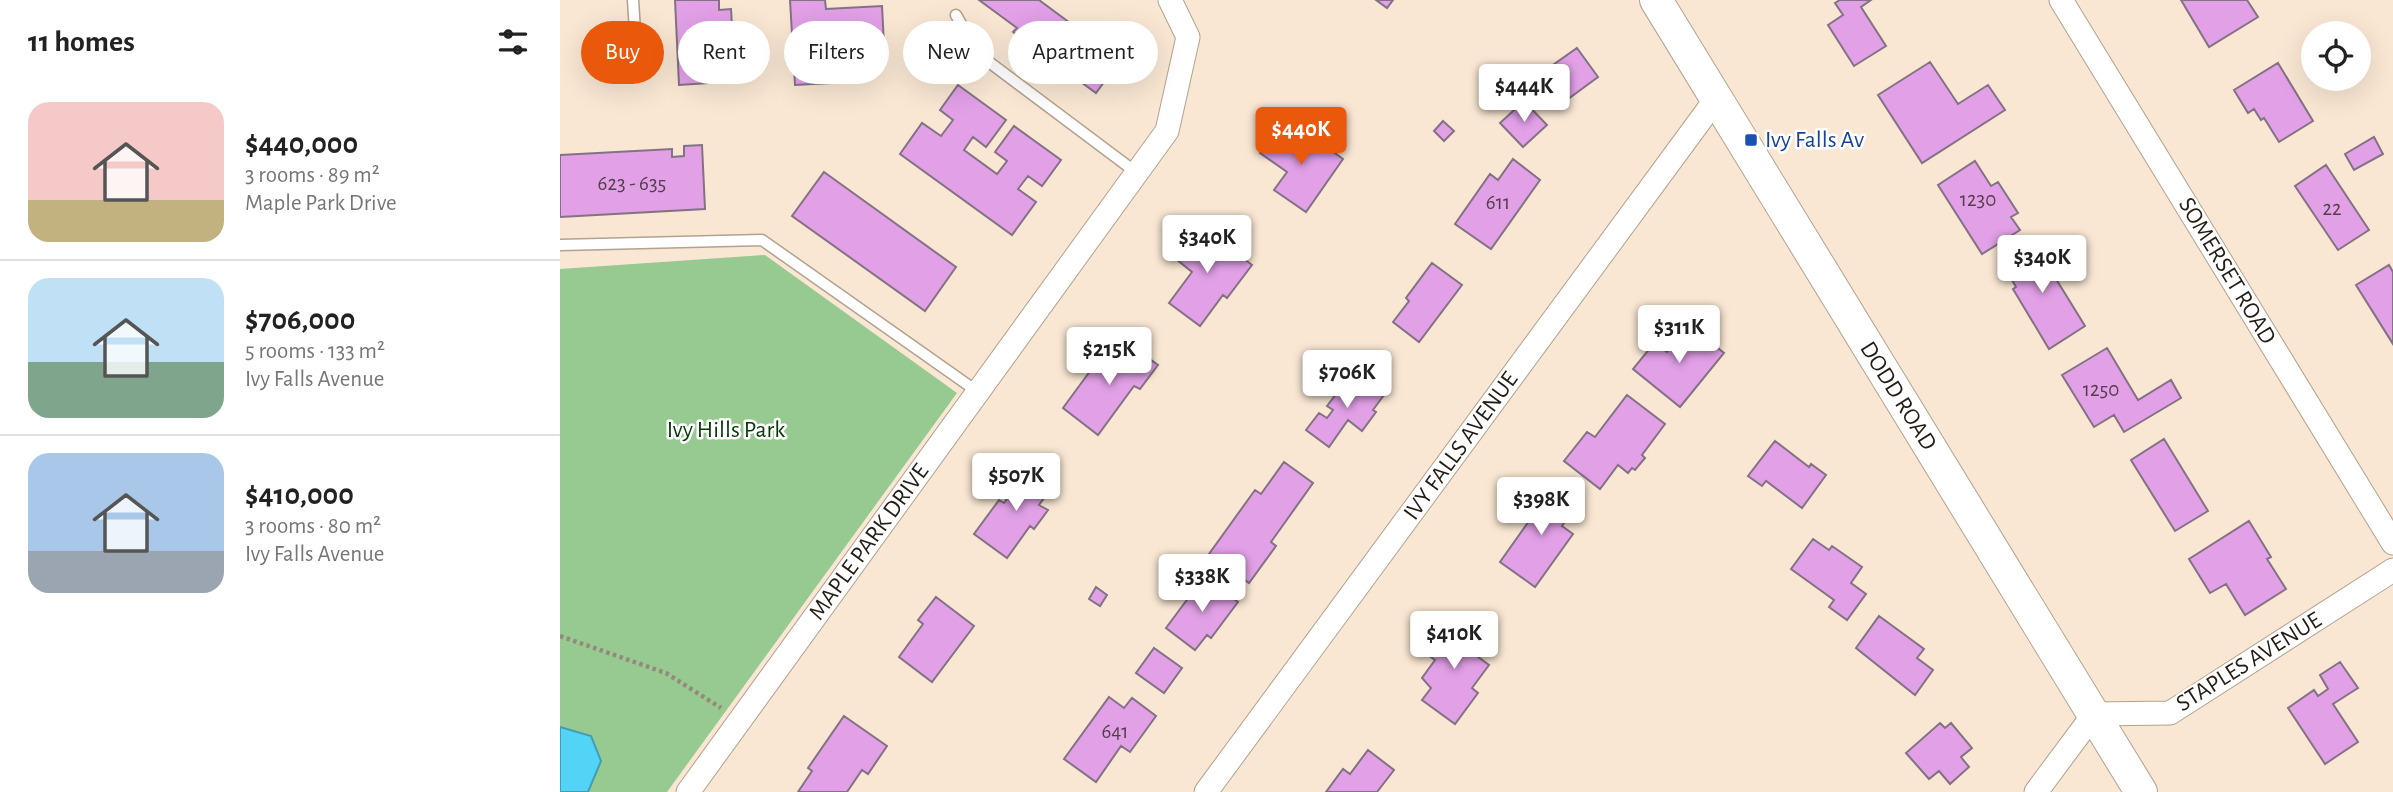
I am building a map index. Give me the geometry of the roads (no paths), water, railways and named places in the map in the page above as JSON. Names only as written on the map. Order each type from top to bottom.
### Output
[{"type":"main road","name":"DODD ROAD","points":[[1656,0],[2141,792]]},
{"type":"street","name":"MAPLE PARK DRIVE","points":[[688,792],[1167,131],[1188,37],[1170,0]]},
{"type":"street","name":"SOMERSET ROAD","points":[[2062,0],[2393,543]]},
{"type":"street","name":"IVY FALLS AVENUE","points":[[1206,792],[1716,99]]},
{"type":"street","name":"STAPLES AVENUE","points":[[2094,714],[2170,713],[2393,570]]},
{"type":"street","points":[[2036,792],[2094,714]]},
{"type":"lane","points":[[633,0],[634,21]]},
{"type":"lane","points":[[956,15],[977,53],[1137,173]]},
{"type":"lane","points":[[560,246],[762,240],[978,392]]},
{"type":"water","points":[[560,727],[591,736],[601,761],[588,792],[560,792]]},
{"type":"place","name":"Ivy Falls Av","points":[[1751,140]]},
{"type":"park label","name":"Ivy Hills Park","points":[[726,430]]}]
